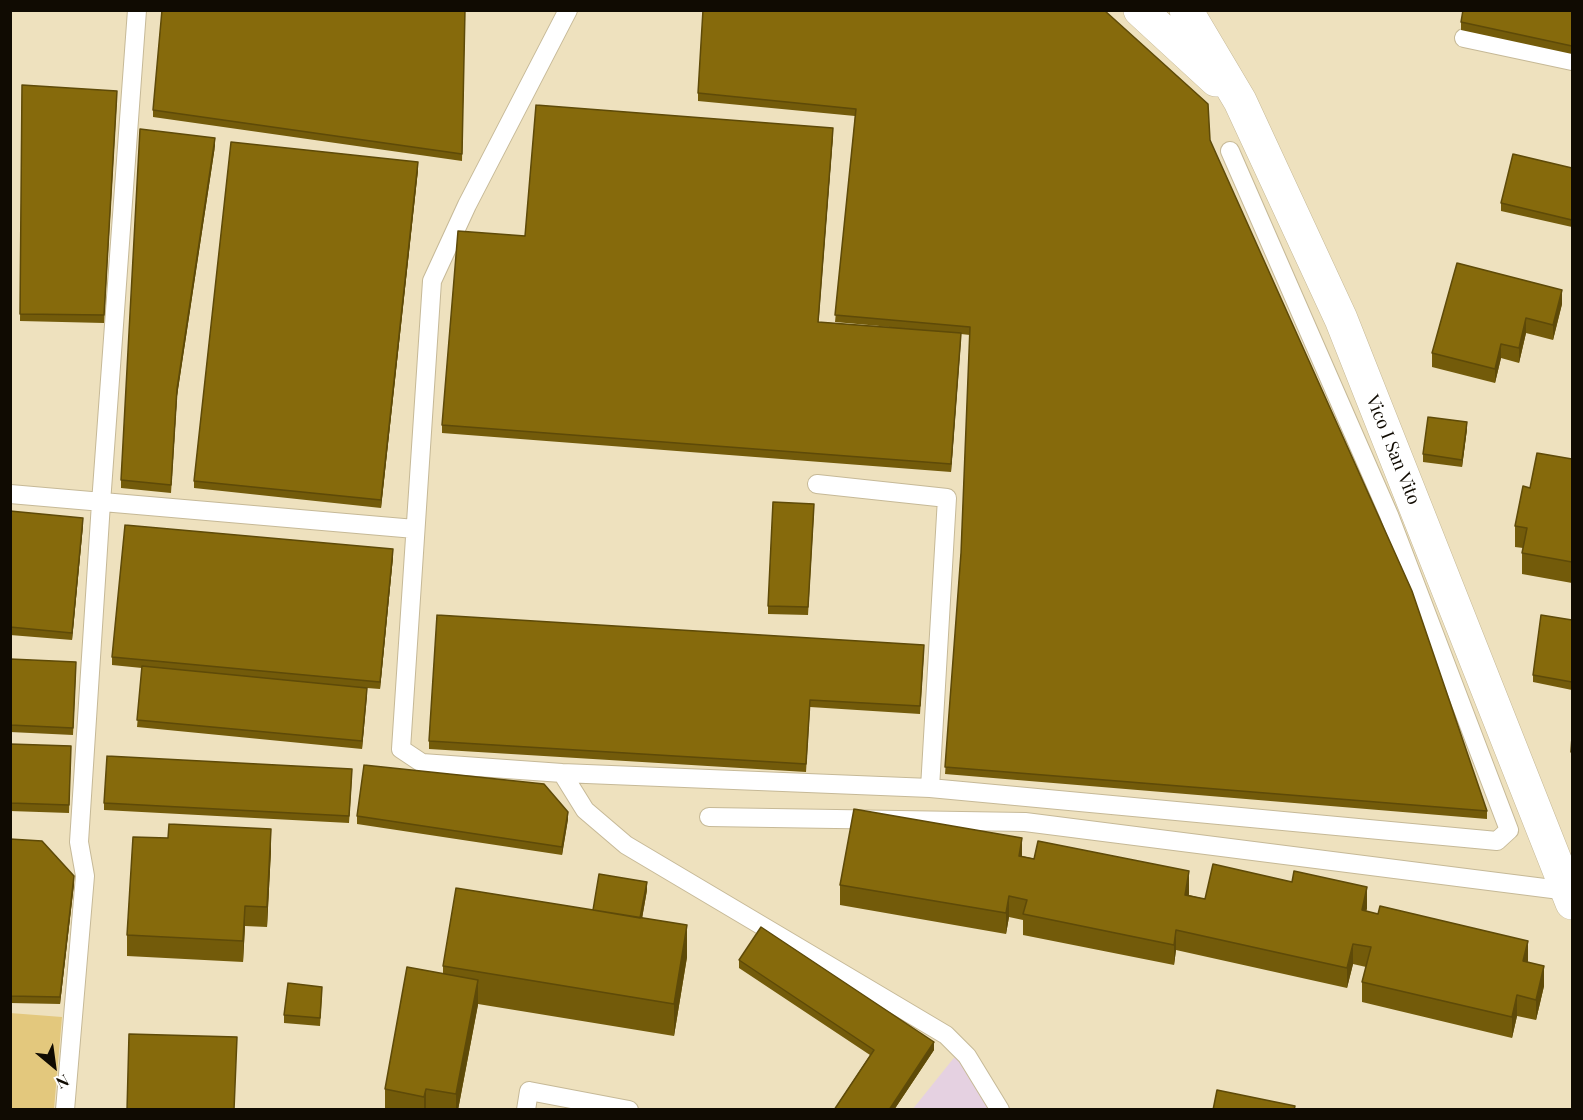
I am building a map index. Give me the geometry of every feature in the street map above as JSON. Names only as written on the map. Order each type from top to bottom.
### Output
[{"type":"street","points":[[1140,10],[1240,101]]},
{"type":"street","name":"Vico I San Vito","points":[[1186,10],[1240,101],[1341,319],[1570,897]]},
{"type":"lane","points":[[66,1110],[85,876],[79,842],[137,10]]},
{"type":"lane","points":[[568,10],[467,205],[432,281],[401,749],[422,763],[562,773],[930,788],[1497,842],[1509,830],[1389,514],[1230,151]]},
{"type":"lane","points":[[1464,38],[1572,61]]},
{"type":"lane","points":[[817,484],[947,498],[930,788]]},
{"type":"lane","points":[[10,494],[415,529]]},
{"type":"lane","points":[[562,773],[585,810],[626,845],[946,1035],[967,1056],[1000,1110]]},
{"type":"lane","points":[[709,817],[1025,822],[1570,897]]},
{"type":"lane","points":[[526,1110],[529,1091],[629,1110]]},
{"type":"shaded area","points":[[10,1013],[62,1017],[54,1109],[11,1109]]},
{"type":"shaded area","points":[[957,1054],[1002,1110],[912,1110]]},
{"type":"building","points":[[162,10],[465,10],[462,154],[153,110]]},
{"type":"building","points":[[703,10],[1104,10],[1208,104],[1210,140],[1412,591],[1487,811],[945,767],[961,553],[970,327],[835,315],[856,109],[698,93]]},
{"type":"building","points":[[1463,10],[1572,10],[1572,46],[1461,22]]},
{"type":"building","points":[[22,85],[117,91],[104,315],[20,314]]},
{"type":"building","points":[[536,105],[833,128],[818,322],[961,333],[951,464],[442,425],[458,231],[525,236]]},
{"type":"building","points":[[140,129],[215,138],[177,389],[171,485],[121,480]]},
{"type":"building","points":[[231,142],[418,162],[381,500],[194,481]]},
{"type":"building","points":[[1513,154],[1572,168],[1572,220],[1501,203]]},
{"type":"building","points":[[1457,263],[1562,290],[1553,325],[1526,318],[1519,348],[1501,344],[1495,369],[1432,353]]},
{"type":"building","points":[[1428,417],[1467,422],[1462,460],[1423,454]]},
{"type":"building","points":[[1537,453],[1572,459],[1572,562],[1522,553],[1527,528],[1515,526],[1523,486],[1530,488]]},
{"type":"building","points":[[773,502],[814,504],[808,607],[768,606]]},
{"type":"building","points":[[10,511],[83,518],[72,633],[10,627]]},
{"type":"building","points":[[125,525],[393,549],[380,682],[112,657]]},
{"type":"building","points":[[437,615],[924,645],[920,706],[810,700],[806,764],[429,741]]},
{"type":"building","points":[[1541,615],[1572,620],[1572,682],[1533,675]]},
{"type":"building","points":[[10,659],[76,662],[73,728],[10,725]]},
{"type":"building","points":[[142,666],[367,688],[362,741],[137,720]]},
{"type":"building","points":[[10,744],[71,746],[69,805],[10,803]]},
{"type":"building","points":[[107,756],[352,769],[349,816],[104,803]]},
{"type":"building","points":[[364,765],[544,784],[568,812],[562,847],[357,816]]},
{"type":"building","points":[[854,809],[1022,838],[1019,856],[1034,859],[1038,841],[1189,871],[1185,895],[1205,899],[1213,864],[1292,882],[1294,871],[1367,887],[1362,910],[1378,914],[1380,906],[1528,941],[1523,961],[1544,966],[1536,1000],[1517,995],[1512,1017],[1362,982],[1371,947],[1353,944],[1347,968],[1176,930],[1174,945],[1023,914],[1027,900],[1009,896],[1006,913],[840,885]]},
{"type":"building","points":[[169,824],[271,829],[267,907],[245,906],[243,941],[127,935],[133,837],[168,838]]},
{"type":"building","points":[[10,839],[42,841],[74,876],[60,997],[10,996]]},
{"type":"building","points":[[599,874],[647,882],[640,918],[593,910]]},
{"type":"building","points":[[456,888],[687,925],[674,1004],[443,966]]},
{"type":"building","points":[[761,927],[934,1042],[889,1110],[834,1110],[874,1050],[739,960]]},
{"type":"building","points":[[407,967],[478,980],[456,1094],[426,1089],[424,1097],[385,1089]]},
{"type":"building","points":[[288,983],[322,987],[320,1018],[284,1015]]},
{"type":"building","points":[[129,1034],[237,1037],[234,1110],[127,1110]]},
{"type":"building","points":[[1217,1090],[1295,1106],[1294,1110],[1213,1110]]}]
